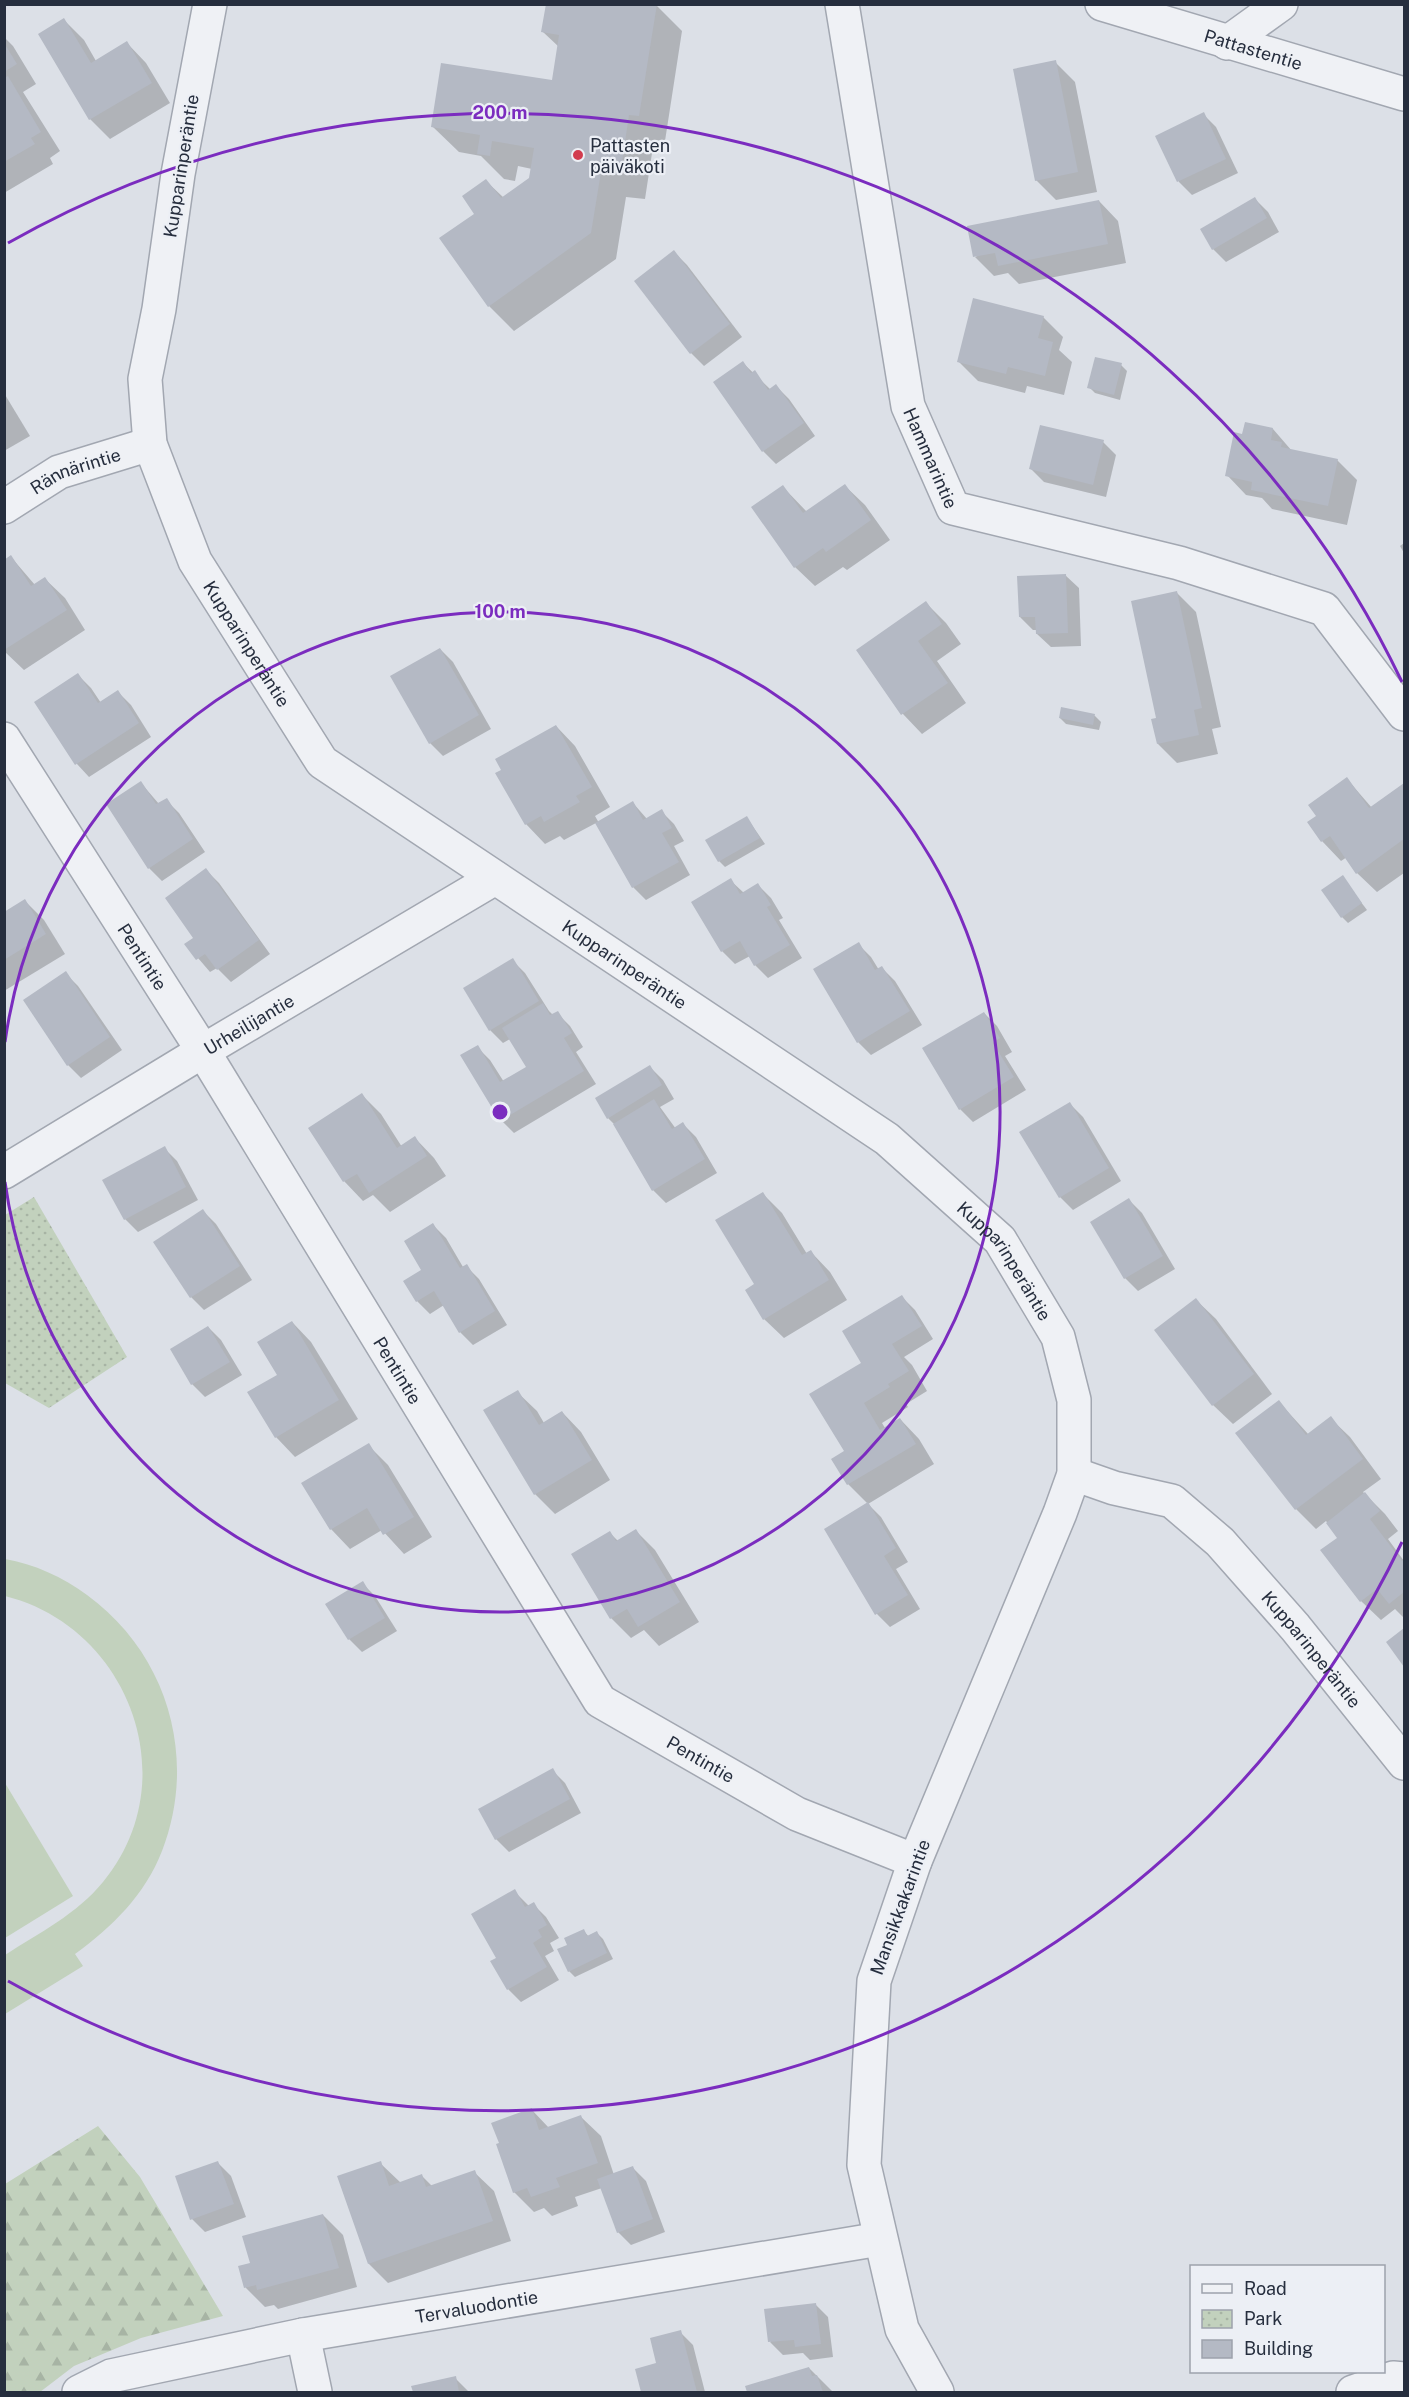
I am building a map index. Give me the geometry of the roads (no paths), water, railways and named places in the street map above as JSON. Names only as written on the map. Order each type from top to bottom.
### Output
[{"type":"street","name":"Kupparinperäntie","points":[[210,4],[178,174],[159,309],[145,379],[150,444],[195,561],[322,762],[888,1139],[1000,1240],[1059,1338],[1074,1400],[1074,1474],[1114,1488],[1172,1501],[1220,1542],[1295,1627],[1404,1763]]},
{"type":"street","name":"Hammarintie","points":[[842,4],[908,406],[953,508],[1179,563],[1324,609],[1404,714]]},
{"type":"street","name":"Pattastentie","points":[[1102,4],[1404,94]]},
{"type":"street","points":[[1227,43],[1281,4]]},
{"type":"street","name":"Rännärintie","points":[[4,507],[59,472],[150,444]]},
{"type":"street","name":"Pentintie","points":[[4,739],[203,1051],[600,1701],[797,1814],[915,1861]]},
{"type":"street","name":"Urheilijantie","points":[[4,1172],[495,878]]},
{"type":"street","name":"Mansikkakarintie","points":[[937,2392],[902,2329],[864,2165],[874,1981],[915,1861],[1060,1513],[1074,1474]]},
{"type":"street","name":"Tervaluodontie","points":[[79,2392],[111,2376],[303,2335],[880,2239]]},
{"type":"street","points":[[303,2335],[315,2392]]},
{"type":"street","points":[[1353,2392],[1393,2378],[1404,2379]]},
{"type":"place","name":"Pattasten päiväkoti","points":[[578,155]]}]
